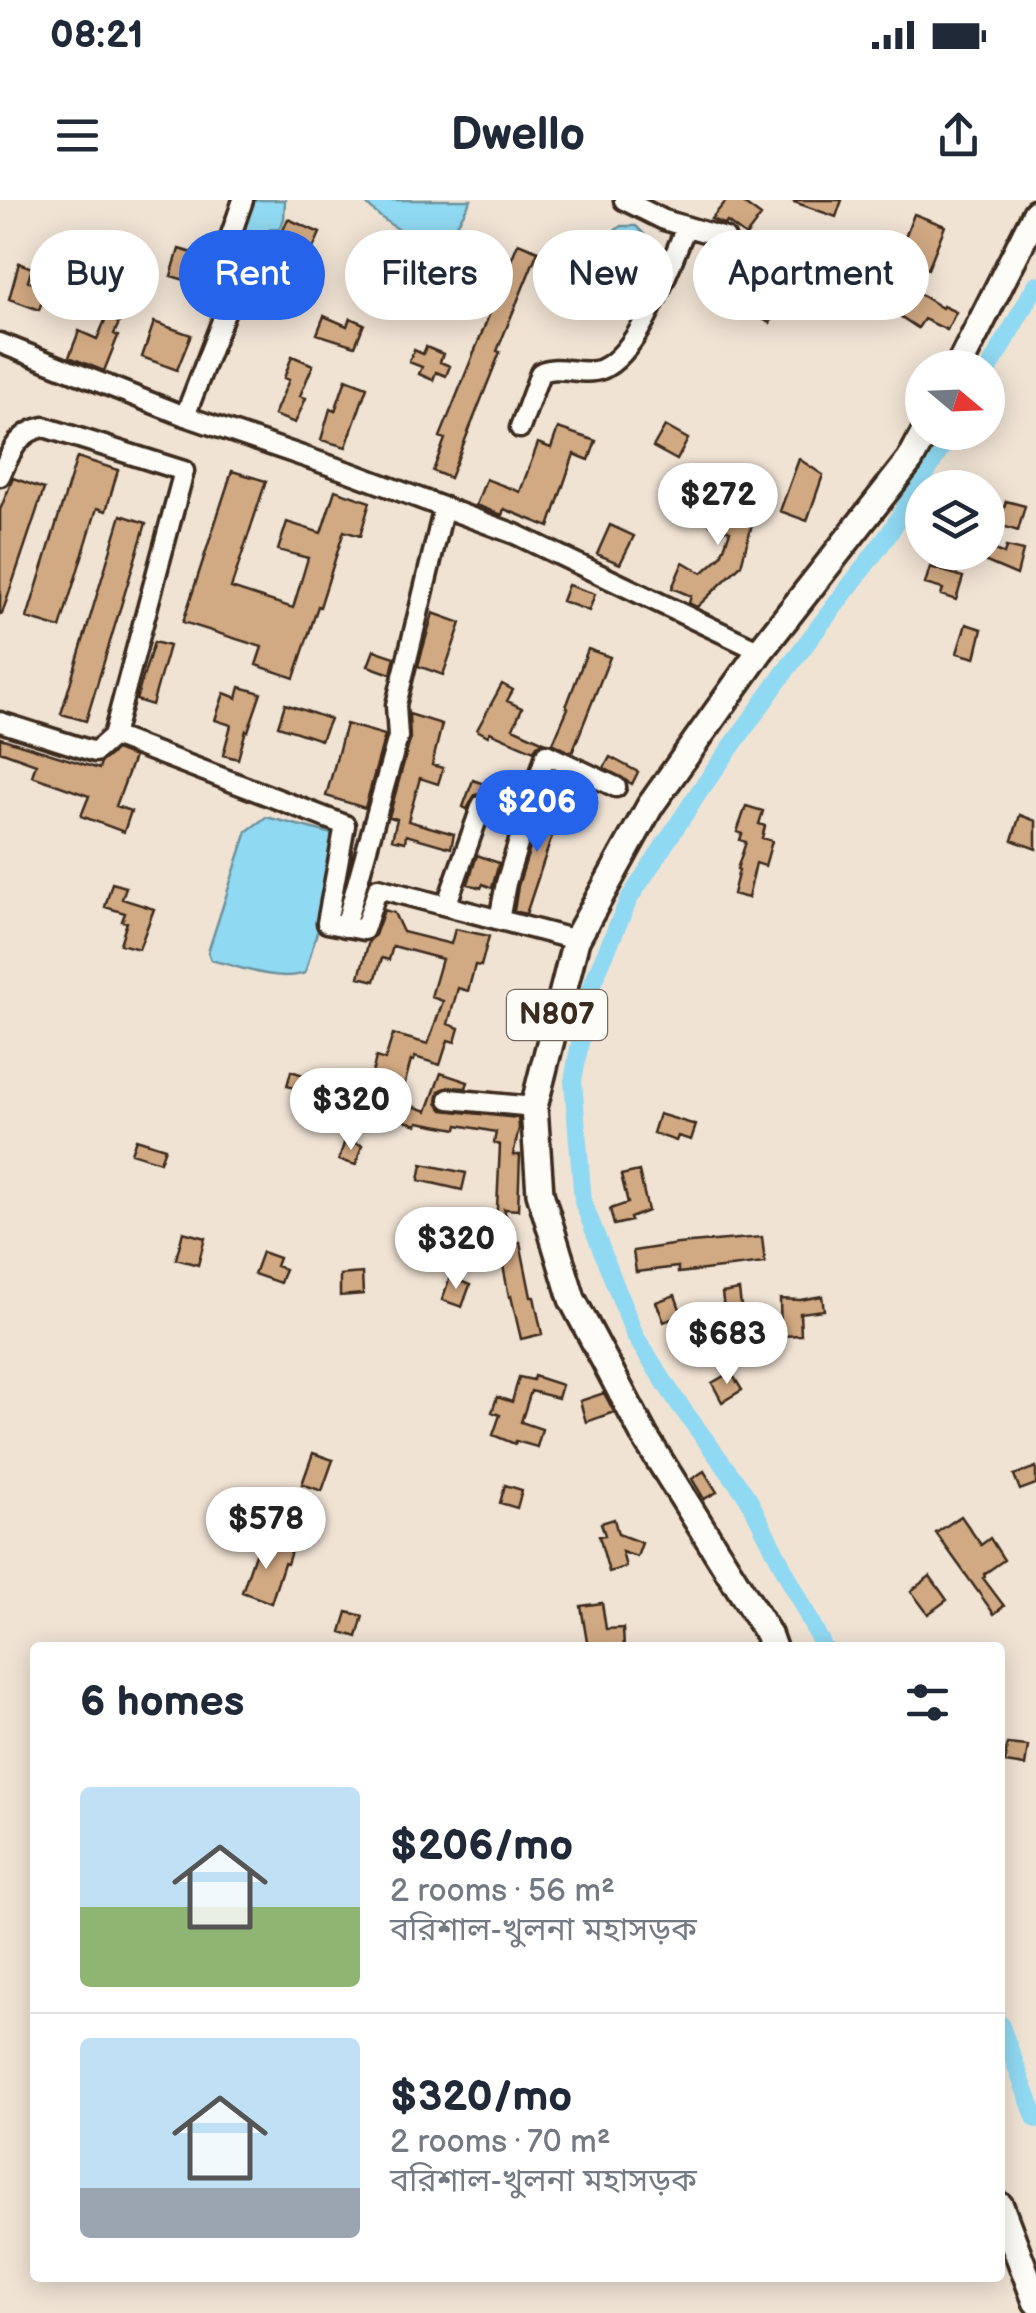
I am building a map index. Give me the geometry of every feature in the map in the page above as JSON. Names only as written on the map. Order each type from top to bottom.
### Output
[{"type":"highway","points":[[967,350],[1036,213]]},
{"type":"highway","name":"N807","points":[[771,1642],[646,1437],[572,1299],[540,1193],[534,1108],[576,940],[650,806],[760,651],[915,450]]},
{"type":"highway","points":[[1005,2219],[1036,2301]]},
{"type":"street","points":[[185,416],[228,304],[217,276],[243,200]]},
{"type":"street","points":[[624,200],[664,220],[699,230]]},
{"type":"street","points":[[520,428],[540,373],[547,369],[582,372],[603,368],[626,350],[644,322],[686,226]]},
{"type":"street","points":[[0,343],[185,416],[515,534],[760,651]]},
{"type":"street","points":[[0,476],[17,440],[44,427],[184,471],[113,736],[95,752],[0,722]]},
{"type":"street","points":[[345,927],[398,737],[396,704],[444,507]]},
{"type":"street","points":[[113,736],[346,826],[327,923],[364,930],[378,888],[576,940]]},
{"type":"street","points":[[499,920],[506,883],[546,754],[616,787]]},
{"type":"street","points":[[446,906],[482,805]]},
{"type":"street","points":[[449,1099],[534,1108]]},
{"type":"water","points":[[250,200],[285,200],[280,229],[240,230]]},
{"type":"water","points":[[363,200],[471,200],[452,230],[399,230]]},
{"type":"water","points":[[636,226],[640,230],[616,230]]},
{"type":"water","points":[[266,817],[329,833],[336,839],[338,860],[305,973],[261,973],[211,960],[208,952],[247,831]]},
{"type":"building","points":[[727,200],[739,200],[761,216],[750,230],[738,230],[727,222],[725,225],[711,219]]},
{"type":"building","points":[[795,200],[842,200],[836,217]]},
{"type":"building","points":[[914,214],[945,226],[929,266],[929,230],[908,230]]},
{"type":"building","points":[[288,219],[313,230],[283,230]]},
{"type":"building","points":[[518,243],[533,249],[533,263],[513,312],[513,255]]},
{"type":"building","points":[[179,249],[179,278],[171,276]]},
{"type":"building","points":[[19,263],[30,267],[30,307],[9,299]]},
{"type":"building","points":[[929,300],[956,312],[947,330],[926,320]]},
{"type":"building","points":[[325,316],[347,326],[349,320],[364,324],[355,346],[317,334]]},
{"type":"building","points":[[105,320],[119,323],[104,371],[69,357],[79,331],[97,339]]},
{"type":"building","points":[[487,320],[510,320],[450,478],[433,471],[445,439],[440,437]]},
{"type":"building","points":[[906,320],[923,320],[918,328]]},
{"type":"building","points":[[154,322],[191,335],[177,370],[142,357]]},
{"type":"building","points":[[426,347],[443,354],[440,362],[450,366],[446,376],[436,372],[433,380],[419,374],[422,367],[409,362],[414,350],[423,354]]},
{"type":"building","points":[[292,356],[313,365],[300,396],[306,398],[295,423],[274,415],[289,380],[284,378]]},
{"type":"building","points":[[346,379],[367,387],[346,447],[321,440],[330,409],[335,411]]},
{"type":"building","points":[[665,426],[688,439],[677,460],[653,447]]},
{"type":"building","points":[[558,428],[596,441],[589,460],[574,454],[549,527],[504,509],[502,515],[476,505],[486,479],[520,492],[538,443],[551,448]]},
{"type":"building","points":[[77,457],[118,470],[106,511],[97,508],[60,628],[27,618]]},
{"type":"building","points":[[799,459],[823,475],[807,521],[780,511]]},
{"type":"building","points":[[232,471],[266,481],[231,588],[293,608],[308,558],[278,550],[287,522],[321,533],[335,490],[370,502],[360,536],[344,531],[294,678],[256,665],[262,647],[183,622]]},
{"type":"building","points":[[721,475],[739,482],[730,509],[746,515],[744,521],[752,524],[741,565],[697,607],[689,603],[691,596],[672,588],[683,562],[702,573],[721,556],[730,531],[710,524],[720,496],[714,494]]},
{"type":"building","points":[[13,478],[44,489],[0,614],[0,510]]},
{"type":"building","points":[[1006,501],[1025,506],[1018,531],[1005,527]]},
{"type":"building","points":[[121,515],[146,523],[86,721],[61,714]]},
{"type":"building","points":[[610,525],[634,536],[620,564],[597,554]]},
{"type":"building","points":[[1006,547],[1023,551],[1017,575],[1005,570]]},
{"type":"building","points":[[929,570],[963,577],[956,600],[941,595],[943,589],[925,584]]},
{"type":"building","points":[[568,585],[595,594],[589,611],[562,601]]},
{"type":"building","points":[[433,613],[461,623],[443,675],[418,666]]},
{"type":"building","points":[[966,624],[982,629],[975,658],[957,653]]},
{"type":"building","points":[[154,642],[169,646],[152,705],[136,700]]},
{"type":"building","points":[[588,649],[610,657],[572,753],[553,743]]},
{"type":"building","points":[[374,650],[395,657],[391,674],[368,666]]},
{"type":"building","points":[[502,684],[513,690],[507,701],[522,708],[513,728],[544,742],[534,751],[477,730]]},
{"type":"building","points":[[240,687],[261,693],[238,759],[223,755],[231,725],[215,720],[224,693],[237,698]]},
{"type":"building","points":[[285,704],[330,719],[321,740],[278,726]]},
{"type":"building","points":[[409,714],[442,724],[432,765],[443,768],[438,784],[420,778],[408,821],[454,834],[451,848],[406,835],[405,842],[392,839],[397,819],[389,817],[410,740]]},
{"type":"building","points":[[346,724],[385,735],[365,808],[326,796]]},
{"type":"building","points":[[0,738],[99,769],[101,762],[116,750],[134,757],[116,806],[131,811],[124,832],[81,816],[89,796],[32,776],[36,764],[0,751]]},
{"type":"building","points":[[610,757],[638,772],[632,784],[604,768]]},
{"type":"building","points":[[473,780],[507,789],[499,823],[490,820],[494,804],[487,794],[475,795],[467,809],[463,807]]},
{"type":"building","points":[[545,800],[562,806],[526,914],[514,911],[518,886]]},
{"type":"building","points":[[746,806],[763,811],[759,824],[765,826],[762,838],[772,841],[765,866],[756,863],[748,898],[733,894],[746,842],[740,840],[742,834],[737,832]]},
{"type":"building","points":[[1020,815],[1036,821],[1036,849],[1012,840]]},
{"type":"building","points":[[477,855],[499,863],[492,888],[468,884]]},
{"type":"building","points":[[112,883],[126,887],[122,899],[154,909],[139,949],[120,944],[127,922],[122,921],[125,913],[105,907]]},
{"type":"building","points":[[384,910],[394,913],[403,932],[451,944],[455,929],[489,936],[481,966],[475,965],[468,991],[458,988],[448,1024],[459,1028],[455,1042],[448,1040],[440,1065],[415,1057],[411,1060],[400,1102],[427,1111],[441,1073],[468,1082],[466,1088],[439,1091],[437,1103],[443,1110],[518,1118],[513,1155],[520,1155],[518,1210],[504,1209],[514,1243],[520,1242],[542,1334],[521,1339],[509,1297],[496,1229],[500,1145],[494,1143],[496,1132],[458,1125],[457,1129],[418,1122],[417,1125],[381,1113],[389,1088],[370,1083],[376,1057],[385,1060],[393,1034],[428,1044],[443,1001],[431,997],[442,959],[393,946],[389,960],[382,958],[375,981],[359,977],[369,941]]},
{"type":"building","points":[[291,1071],[309,1077],[311,1071],[330,1077],[317,1118],[298,1112],[305,1091],[287,1086]]},
{"type":"building","points":[[659,1114],[696,1125],[691,1140],[678,1136],[676,1141],[653,1133]]},
{"type":"building","points":[[136,1139],[165,1148],[160,1162],[131,1153]]},
{"type":"building","points":[[345,1140],[362,1145],[356,1165],[339,1160]]},
{"type":"building","points":[[422,1164],[466,1173],[462,1190],[419,1180]]},
{"type":"building","points":[[639,1171],[648,1211],[614,1225],[610,1209],[628,1203],[621,1175]]},
{"type":"building","points":[[183,1232],[205,1238],[198,1265],[176,1259]]},
{"type":"building","points":[[762,1237],[765,1263],[678,1273],[678,1267],[636,1272],[633,1251]]},
{"type":"building","points":[[262,1252],[279,1258],[276,1266],[285,1269],[280,1283],[254,1274]]},
{"type":"building","points":[[362,1273],[363,1294],[340,1296],[340,1275]]},
{"type":"building","points":[[450,1277],[470,1285],[462,1307],[442,1300]]},
{"type":"building","points":[[739,1290],[746,1345],[729,1348],[722,1293]]},
{"type":"building","points":[[675,1295],[682,1315],[664,1322],[656,1302]]},
{"type":"building","points":[[822,1296],[824,1310],[800,1313],[801,1335],[781,1336],[780,1299]]},
{"type":"building","points":[[731,1372],[742,1390],[722,1402],[712,1383]]},
{"type":"building","points":[[534,1376],[562,1385],[558,1398],[531,1391],[521,1422],[542,1429],[537,1447],[493,1435],[500,1415],[492,1412],[497,1397],[512,1402],[519,1377],[533,1380]]},
{"type":"building","points":[[604,1393],[614,1412],[586,1422],[580,1401]]},
{"type":"building","points":[[313,1453],[333,1460],[322,1491],[302,1484]]},
{"type":"building","points":[[1036,1467],[1036,1484],[1020,1490],[1014,1475]]},
{"type":"building","points":[[704,1471],[717,1492],[704,1499],[692,1479]]},
{"type":"building","points":[[505,1485],[522,1490],[517,1508],[500,1503]]},
{"type":"building","points":[[961,1516],[981,1545],[990,1538],[1004,1560],[983,1578],[1004,1606],[994,1614],[936,1533]]},
{"type":"building","points":[[614,1519],[618,1534],[642,1543],[637,1557],[622,1552],[626,1567],[609,1572],[599,1536],[605,1535],[601,1523]]},
{"type":"building","points":[[269,1543],[291,1551],[271,1603],[242,1592],[258,1545],[267,1549]]},
{"type":"building","points":[[930,1576],[947,1600],[928,1614],[911,1591]]},
{"type":"building","points":[[602,1603],[606,1629],[623,1628],[624,1642],[587,1642],[581,1606]]},
{"type":"building","points":[[347,1612],[363,1616],[357,1637],[341,1632]]},
{"type":"building","points":[[1007,1744],[1028,1746],[1025,1766],[1005,1763]]},
{"type":"waterway","points":[[1000,350],[1036,285]]},
{"type":"waterway","points":[[821,1642],[748,1498],[635,1336],[583,1202],[573,1081],[590,989],[629,899],[699,792],[889,534],[940,450]]},
{"type":"waterway","points":[[1005,2037],[1036,2119]]}]
